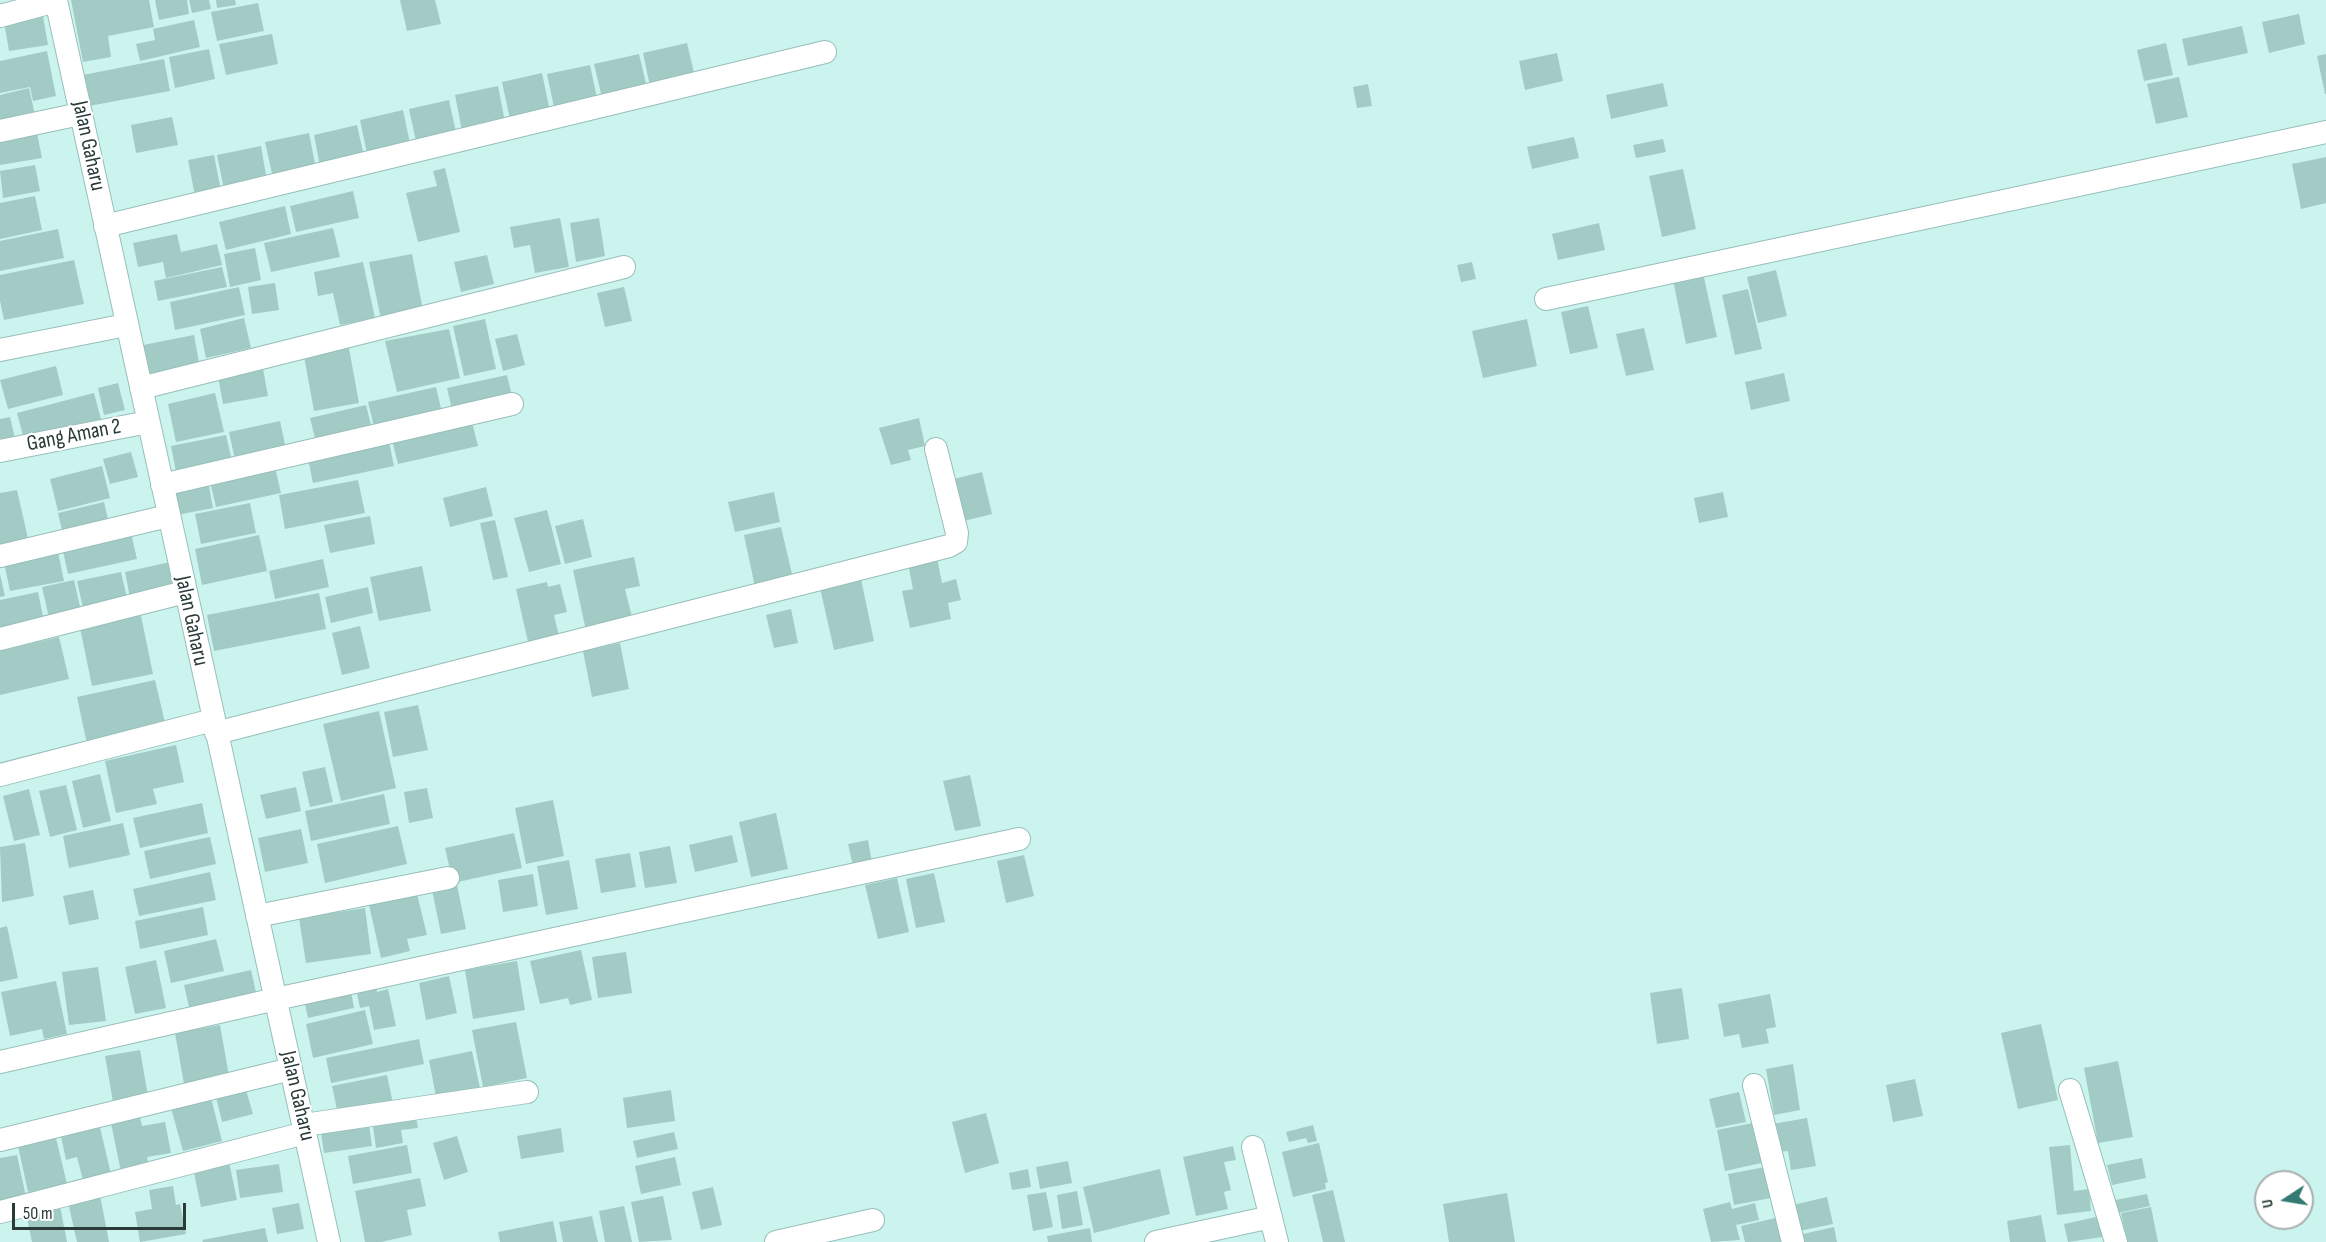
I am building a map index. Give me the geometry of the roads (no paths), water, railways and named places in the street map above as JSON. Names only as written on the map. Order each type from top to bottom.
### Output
[{"type":"street","points":[[0,16],[56,1]]},
{"type":"street","name":"Jalan Gaharu","points":[[56,1],[329,1242]]},
{"type":"street","points":[[105,226],[825,52]]},
{"type":"street","points":[[0,131],[80,114]]},
{"type":"street","points":[[1546,299],[2326,132]]},
{"type":"street","points":[[141,388],[624,267]]},
{"type":"street","points":[[0,350],[126,325]]},
{"type":"street","points":[[162,485],[512,404]]},
{"type":"street","name":"Gang Aman 2","points":[[0,451],[148,422]]},
{"type":"street","points":[[0,775],[215,727],[949,546],[956,542],[957,533],[936,448]]},
{"type":"street","points":[[0,556],[168,516]]},
{"type":"street","points":[[0,639],[185,592]]},
{"type":"street","points":[[0,1062],[276,999],[1019,839]]},
{"type":"street","points":[[257,916],[448,878]]},
{"type":"street","points":[[0,1140],[291,1069]]},
{"type":"street","points":[[1754,1085],[1794,1242]]},
{"type":"street","points":[[2070,1090],[2116,1242]]},
{"type":"street","points":[[0,1212],[304,1129],[527,1092]]},
{"type":"street","points":[[1253,1147],[1277,1242]]},
{"type":"street","points":[[1156,1242],[1271,1217]]},
{"type":"street","points":[[776,1242],[873,1220]]}]
